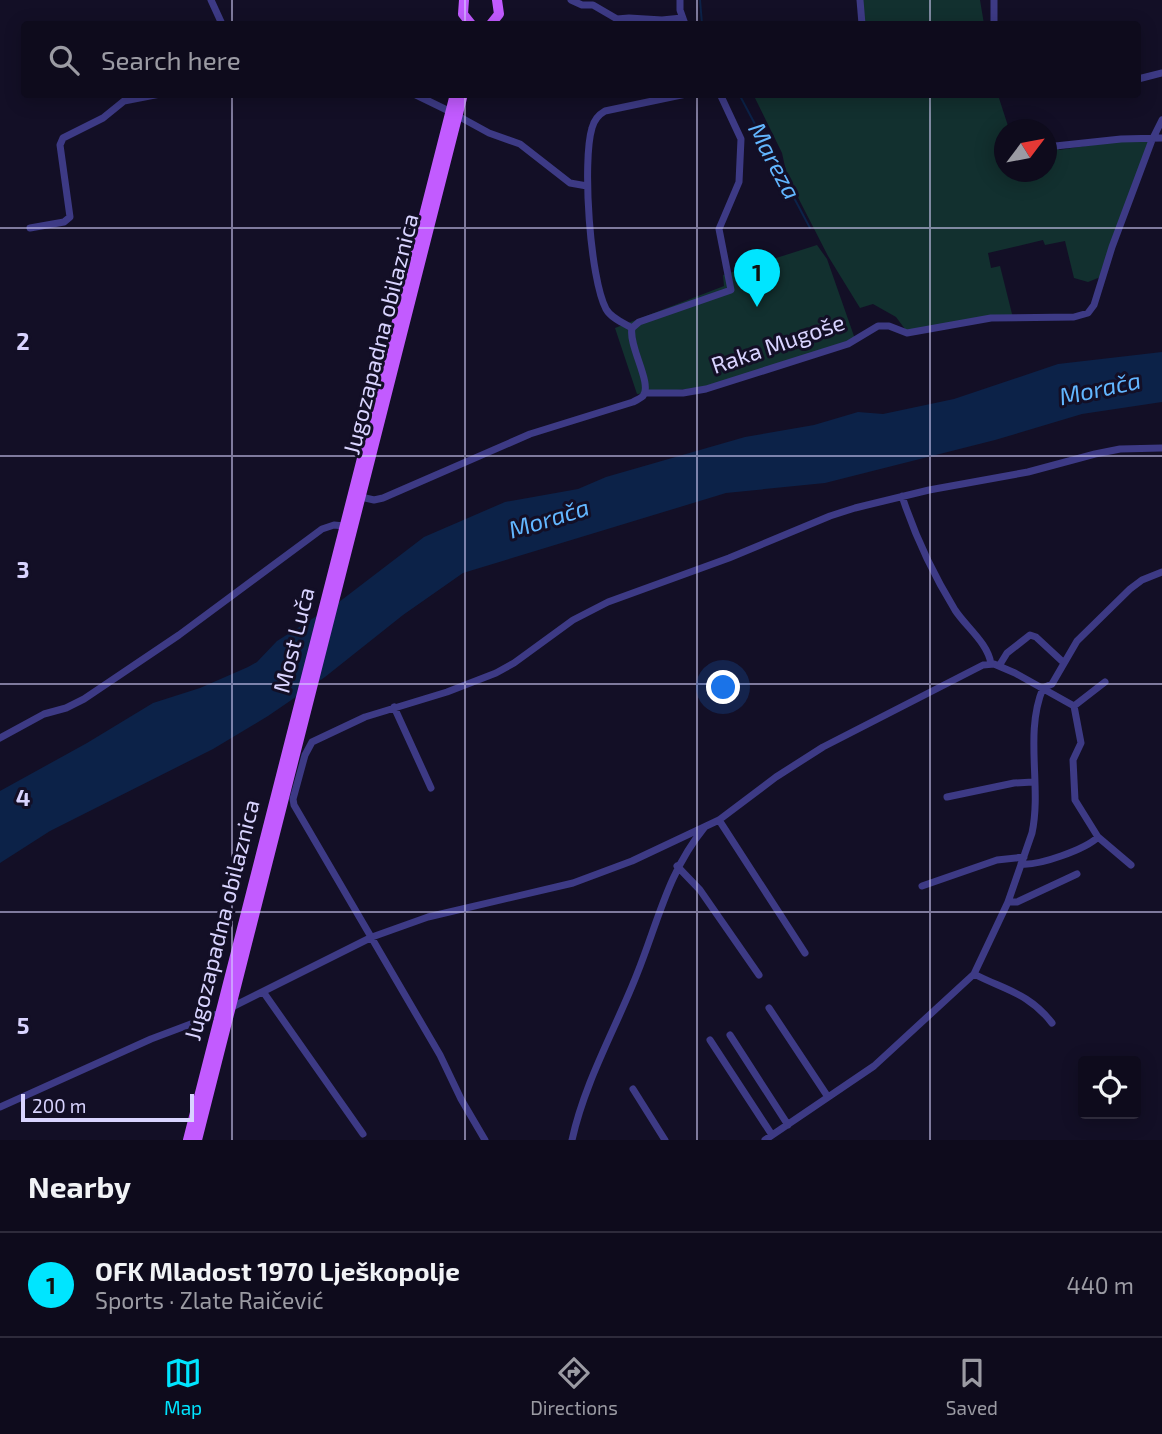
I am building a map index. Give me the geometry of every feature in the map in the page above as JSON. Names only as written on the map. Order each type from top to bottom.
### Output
[{"type":"main road","points":[[464,0],[462,8],[467,21]]},
{"type":"main road","points":[[493,21],[499,14],[497,0]]},
{"type":"main road","name":"Jugozapadna obilaznica","points":[[335,582],[361,497],[454,114],[455,98]]},
{"type":"main road","name":"Jugozapadna obilaznica","points":[[335,582],[344,526],[454,114],[461,98]]},
{"type":"main road","name":"Most Luča","points":[[302,711],[335,582]]},
{"type":"main road","name":"Jugozapadna obilaznica","points":[[188,1140],[225,1010],[302,711]]},
{"type":"main road","name":"Jugozapadna obilaznica","points":[[197,1140],[225,1010]]},
{"type":"street","points":[[211,0],[221,21]]},
{"type":"street","points":[[571,0],[582,5],[593,5],[617,19],[683,21],[680,0]]},
{"type":"street","points":[[860,0],[862,21]]},
{"type":"street","points":[[994,0],[994,21]]},
{"type":"street","points":[[1141,78],[1162,73]]},
{"type":"street","points":[[30,228],[61,222],[70,217],[60,145],[62,139],[103,118],[124,101],[139,98]]},
{"type":"street","points":[[422,98],[489,133],[520,144],[570,183],[587,186]]},
{"type":"street","points":[[632,328],[611,315],[602,297],[587,186],[591,131],[599,114],[605,111],[667,98]]},
{"type":"street","points":[[361,497],[374,500],[383,498],[530,434],[633,402],[645,393],[646,383],[631,341],[632,328],[639,322],[730,290],[719,229],[739,182],[741,139],[722,98]]},
{"type":"street","name":"Raka Mugoše","points":[[645,393],[683,393],[706,389],[848,344],[878,326],[889,326],[907,333],[991,318],[1074,317],[1088,313],[1094,305],[1112,247],[1152,139],[1162,120]]},
{"type":"street","points":[[1057,146],[1162,138]]},
{"type":"street","points":[[485,1140],[440,1055],[326,863],[293,802],[305,755],[312,742],[365,716],[447,692],[496,673],[573,620],[608,602],[729,558],[837,513],[902,496],[1028,472],[1120,449],[1162,448]]},
{"type":"street","points":[[902,496],[921,548],[956,612],[995,665],[1074,706],[1081,743],[1073,761],[1074,796],[1098,837],[1131,865]]},
{"type":"street","points":[[0,738],[44,714],[66,708],[84,699],[179,635],[322,529],[334,525],[344,526]]},
{"type":"street","points":[[1042,688],[1050,686],[1075,643],[1130,589],[1142,580],[1162,572]]},
{"type":"street","points":[[0,1107],[152,1039],[264,993],[372,937],[428,917],[535,894],[585,880],[705,827],[719,820],[755,791],[815,752],[963,674],[995,665],[1030,635],[1036,637],[1063,663]]},
{"type":"street","points":[[1074,706],[1105,682]]},
{"type":"street","points":[[710,1040],[768,1138],[887,1055],[974,974],[1009,902],[1034,822],[1037,706],[1042,688]]},
{"type":"street","points":[[394,707],[430,788]]},
{"type":"street","points":[[947,797],[1014,783],[1033,782]]},
{"type":"street","points":[[719,820],[805,953]]},
{"type":"street","points":[[572,1140],[598,1059],[636,976],[677,866],[705,827]]},
{"type":"street","points":[[922,886],[997,860],[1039,862],[1081,848],[1098,837]]},
{"type":"street","points":[[677,866],[700,890],[759,975]]},
{"type":"street","points":[[1009,902],[1017,902],[1077,874]]},
{"type":"street","points":[[974,974],[1019,993],[1052,1023]]},
{"type":"street","points":[[264,993],[363,1134]]},
{"type":"street","points":[[769,1008],[828,1097]]},
{"type":"street","points":[[730,1035],[788,1125]]},
{"type":"street","points":[[633,1089],[665,1140]]},
{"type":"green space","points":[[862,0],[980,0],[984,21],[864,21]]},
{"type":"green space","points":[[755,98],[999,98],[1006,119],[994,119],[994,182],[1057,182],[1057,144],[1059,150],[1118,141],[1148,140],[1149,143],[1103,276],[1088,282],[1074,278],[1065,241],[1045,245],[1043,240],[988,253],[991,268],[1000,266],[1013,318],[908,333],[896,317],[873,304],[860,308],[828,256],[787,176],[782,153]]},
{"type":"green space","points":[[817,245],[827,259],[855,339],[708,387],[637,394],[615,328],[724,286],[723,275]]},
{"type":"water","name":"Morača","points":[[1162,352],[1162,402],[1082,414],[995,440],[825,483],[726,493],[463,573],[403,615],[325,677],[268,716],[213,749],[50,831],[0,863],[0,791],[153,703],[200,688],[257,662],[277,641],[339,602],[424,537],[505,502],[578,489],[606,477],[745,437],[814,425],[858,412],[883,414],[954,399],[1058,364]]},
{"type":"waterway","name":"Mareza","points":[[700,0],[702,21]]},
{"type":"waterway","name":"Mareza","points":[[741,98],[810,228]]},
{"type":"place","name":"OFK Mladost 1970 Lješkopolje","points":[[757,307]]}]
